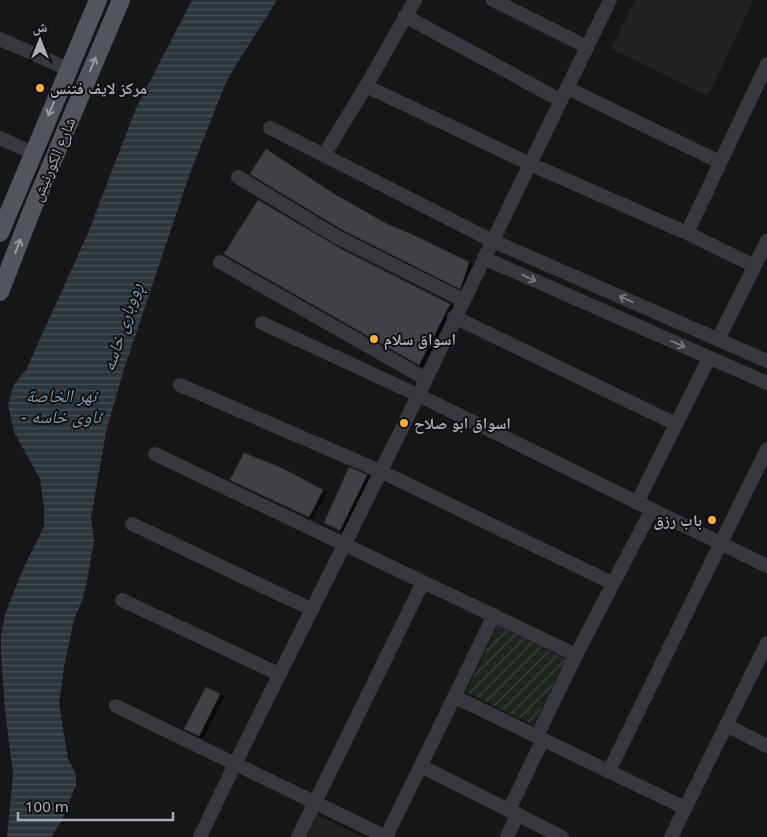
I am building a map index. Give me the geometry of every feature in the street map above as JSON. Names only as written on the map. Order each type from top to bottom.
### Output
[{"type":"main road","name":"شارع الكورنيش","points":[[0,233],[98,0]]},
{"type":"main road","name":"شارع الكورنيش","points":[[0,292],[32,210],[121,0]]},
{"type":"street","points":[[324,155],[415,0]]},
{"type":"street","points":[[493,0],[587,47]]},
{"type":"street","points":[[200,837],[234,764],[426,379],[454,317],[610,0]]},
{"type":"street","points":[[405,16],[560,100]]},
{"type":"street","points":[[0,39],[68,69]]},
{"type":"street","points":[[687,233],[767,64]]},
{"type":"street","points":[[366,86],[530,164],[687,233],[754,266]]},
{"type":"street","points":[[567,88],[720,162]]},
{"type":"street","points":[[270,128],[493,241],[767,361]]},
{"type":"street","points":[[0,138],[33,152]]},
{"type":"street","points":[[238,176],[337,237],[463,300]]},
{"type":"street","points":[[718,339],[767,241]]},
{"type":"street","points":[[484,258],[767,383]]},
{"type":"street","points":[[220,262],[426,379]]},
{"type":"street","points":[[454,317],[676,424]]},
{"type":"street","points":[[262,323],[418,395],[767,566]]},
{"type":"street","points":[[637,503],[709,358]]},
{"type":"street","points":[[180,385],[380,471],[612,583]]},
{"type":"street","points":[[608,771],[721,544],[763,469],[767,449]]},
{"type":"street","points":[[156,454],[576,655]]},
{"type":"street","points":[[507,837],[513,812],[540,738],[576,655],[652,509]]},
{"type":"street","points":[[132,524],[311,608]]},
{"type":"street","points":[[298,837],[424,582]]},
{"type":"street","points":[[122,600],[279,674]]},
{"type":"street","points":[[116,706],[386,837],[494,615]]},
{"type":"street","points":[[670,837],[726,725],[764,658],[767,643]]},
{"type":"street","points":[[455,696],[685,808]]},
{"type":"street","points":[[726,725],[767,746]]},
{"type":"street","points":[[421,766],[562,837]]},
{"type":"shaded area","points":[[635,0],[753,0],[708,96],[611,49]]},
{"type":"shaded area","points":[[498,626],[566,659],[533,725],[466,692]]},
{"type":"shaded area","points":[[317,815],[362,837],[307,837]]},
{"type":"water","name":"نهر الخاصة - ئاوی خاسە","points":[[192,0],[277,0],[227,80],[190,173],[124,369],[106,432],[91,518],[94,541],[83,598],[74,620],[64,666],[59,704],[68,759],[76,774],[76,785],[62,820],[51,837],[7,837],[13,774],[5,711],[1,636],[5,614],[25,565],[44,526],[44,508],[40,479],[14,432],[8,405],[14,384],[26,370],[88,233],[136,108]]},
{"type":"building","points":[[266,149],[331,192],[385,223],[469,262],[460,289],[341,229],[250,174]]},
{"type":"building","points":[[258,200],[341,249],[450,304],[419,365],[224,254]]},
{"type":"building","points":[[244,453],[282,468],[323,490],[309,517],[230,480]]},
{"type":"building","points":[[349,467],[367,475],[340,530],[324,523]]},
{"type":"building","points":[[206,687],[220,694],[199,736],[184,729]]},
{"type":"place","name":"مركز لايف فتنس","points":[[40,88]]},
{"type":"place","name":"اسواق سلام","points":[[374,339]]},
{"type":"place","name":"اسواق ابو صلاح","points":[[404,423]]},
{"type":"place","name":"باب رزق","points":[[712,520]]},
{"type":"water label","name":"ڕووباری خاسە","points":[[122,327]]}]
